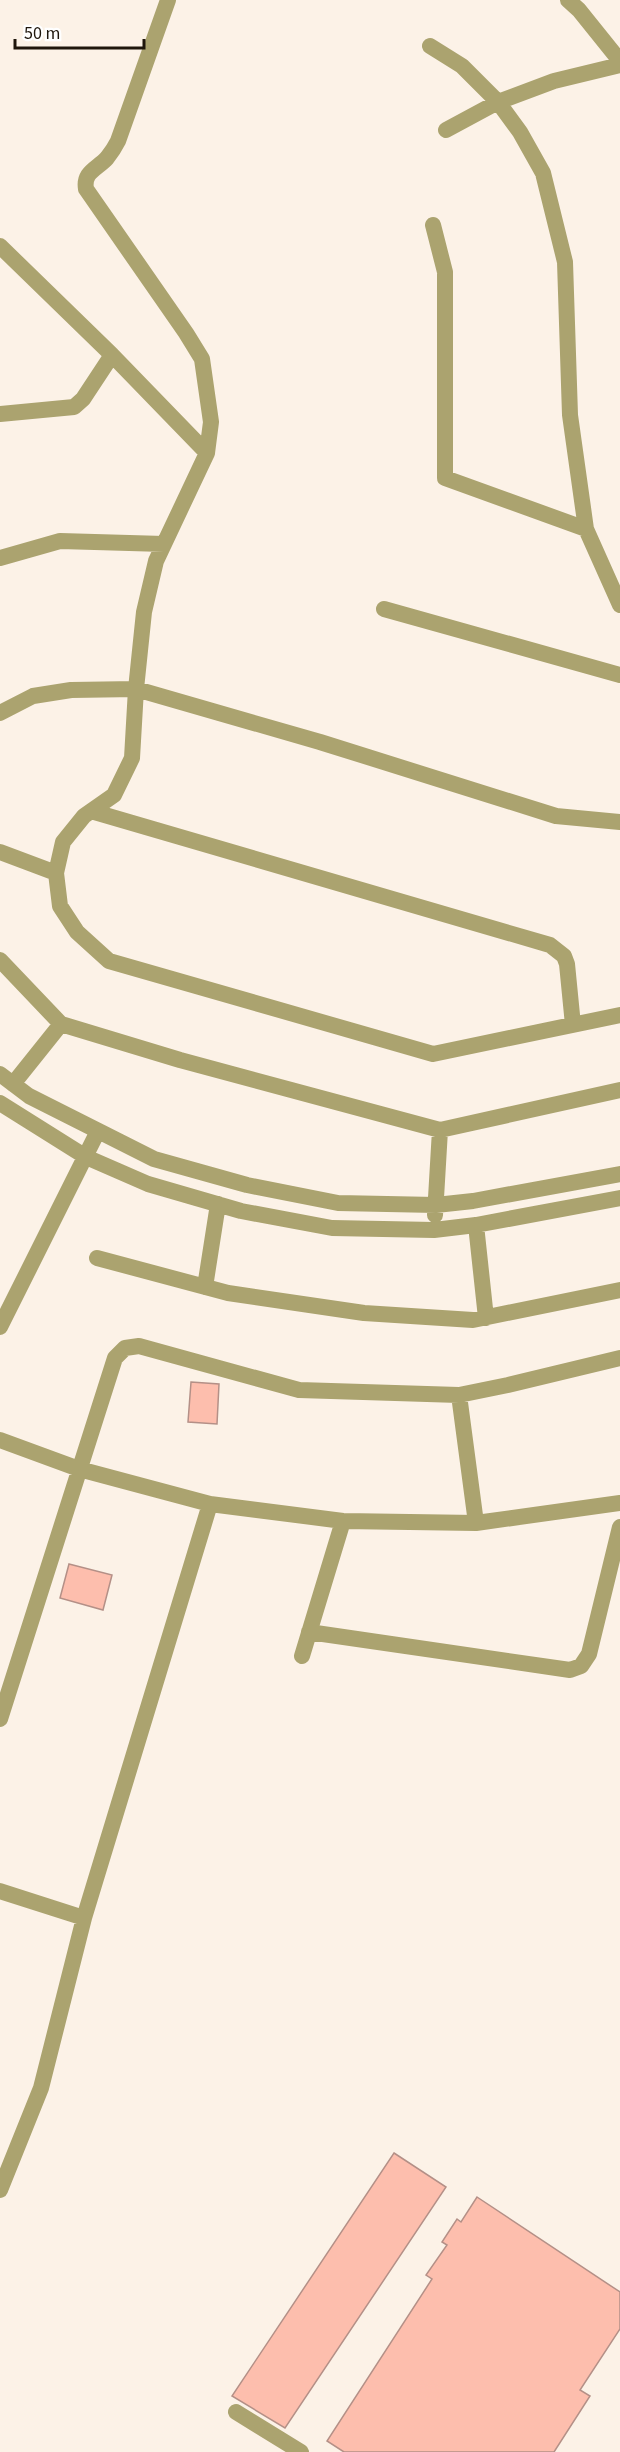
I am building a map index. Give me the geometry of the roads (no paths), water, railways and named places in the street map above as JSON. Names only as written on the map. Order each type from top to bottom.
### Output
[{"type":"street","points":[[168,0],[118,141],[108,158],[88,173],[84,181],[86,189],[202,359],[211,422],[207,453],[156,561],[144,612],[132,758],[114,795],[84,816],[63,842],[56,873],[60,906],[77,932],[109,960],[433,1054],[620,1016]]},
{"type":"street","points":[[446,130],[498,102],[554,81],[620,63],[579,10],[568,0]]},
{"type":"street","points":[[430,46],[462,66],[498,102],[520,132],[543,173],[565,262],[570,415],[586,529],[620,605]]},
{"type":"street","points":[[433,225],[446,272],[445,478],[586,529]]},
{"type":"street","points":[[0,246],[112,355],[207,453]]},
{"type":"street","points":[[0,414],[74,407],[83,399],[112,355]]},
{"type":"street","points":[[0,558],[60,541],[164,544]]},
{"type":"street","points":[[384,609],[620,675]]},
{"type":"street","points":[[0,713],[33,696],[71,690],[136,689],[320,742],[556,816],[620,822]]},
{"type":"street","points":[[91,811],[550,945],[564,956],[567,964],[573,1025]]},
{"type":"street","points":[[0,852],[56,873]]},
{"type":"street","points":[[0,960],[61,1024],[180,1060],[440,1130],[620,1090]]},
{"type":"street","points":[[61,1024],[7,1079],[29,1096],[154,1159],[247,1185],[338,1203],[436,1205],[473,1201],[620,1174]]},
{"type":"street","points":[[0,1103],[86,1158],[148,1184],[218,1204],[332,1228],[434,1230],[476,1225],[620,1198]]},
{"type":"street","points":[[434,1230],[440,1130]]},
{"type":"street","points":[[0,1327],[98,1131]]},
{"type":"street","points":[[205,1287],[218,1204]]},
{"type":"street","points":[[476,1225],[486,1318]]},
{"type":"street","points":[[97,1258],[228,1293],[364,1313],[473,1320],[620,1290]]},
{"type":"street","points":[[0,1719],[115,1358],[124,1348],[139,1346],[299,1390],[459,1395],[620,1358]]},
{"type":"street","points":[[459,1395],[476,1523]]},
{"type":"street","points":[[0,1440],[79,1469],[210,1504],[343,1521],[476,1523],[620,1503]]},
{"type":"street","points":[[0,2190],[41,2088],[84,1918],[210,1504]]},
{"type":"street","points":[[302,1656],[343,1521]]},
{"type":"street","points":[[309,1632],[570,1670],[581,1666],[589,1654],[620,1527]]},
{"type":"street","points":[[0,1891],[84,1918]]},
{"type":"street","points":[[236,2412],[301,2452]]}]
